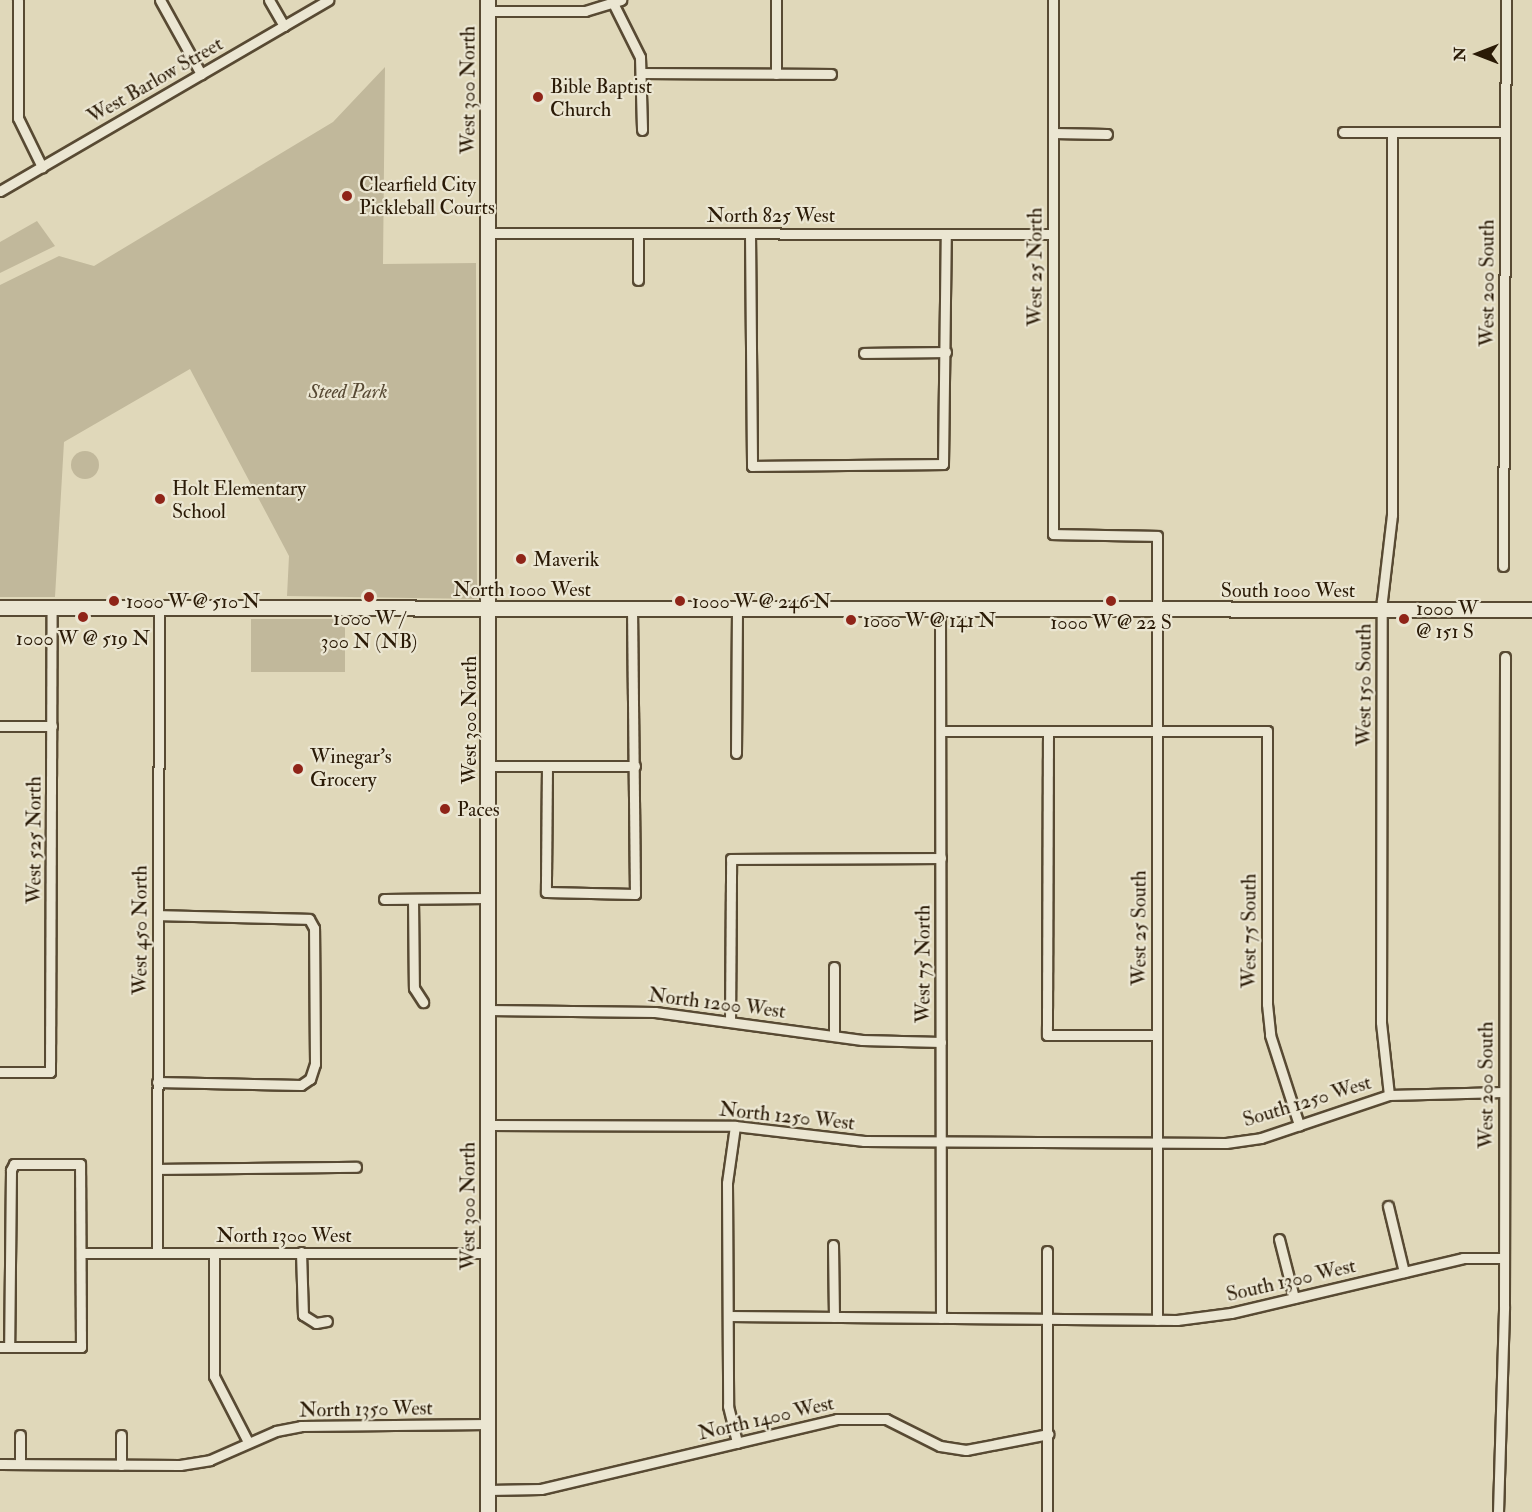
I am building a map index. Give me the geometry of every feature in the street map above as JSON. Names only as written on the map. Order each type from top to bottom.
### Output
[{"type":"main road","name":"West 300 North","points":[[488,5],[488,1512]]},
{"type":"main road","name":"North 1000 West","points":[[0,608],[1044,609]]},
{"type":"main road","name":"South 1000 West","points":[[1044,609],[1532,610]]},
{"type":"street","points":[[18,0],[18,118],[42,166]]},
{"type":"street","points":[[160,0],[201,74]]},
{"type":"street","points":[[269,0],[284,26]]},
{"type":"street","name":"West Barlow Street","points":[[0,191],[328,0]]},
{"type":"street","points":[[776,0],[776,74]]},
{"type":"street","name":"West 25 North","points":[[1053,0],[1053,534],[1157,536]]},
{"type":"street","name":"West 200 South","points":[[1503,566],[1506,0]]},
{"type":"street","points":[[488,5],[585,11],[618,2],[634,39],[642,73],[642,130]]},
{"type":"street","points":[[642,73],[831,74]]},
{"type":"street","points":[[1343,132],[1505,132]]},
{"type":"street","name":"West 150 South","points":[[1389,1095],[1381,1022],[1382,609],[1392,515],[1392,132]]},
{"type":"street","points":[[1053,133],[1107,134]]},
{"type":"street","name":"North 825 West","points":[[488,233],[1053,234]]},
{"type":"street","points":[[638,233],[638,280]]},
{"type":"street","points":[[750,233],[752,466],[943,464],[946,234]]},
{"type":"street","points":[[864,352],[945,352]]},
{"type":"street","name":"West 25 South","points":[[1156,1320],[1157,536]]},
{"type":"street","name":"West 525 North","points":[[0,1072],[50,1072],[52,608]]},
{"type":"street","name":"West 450 North","points":[[157,1253],[159,608]]},
{"type":"street","points":[[547,766],[546,892],[635,894],[632,609]]},
{"type":"street","points":[[736,753],[737,609]]},
{"type":"street","name":"West 75 North","points":[[940,610],[941,1318]]},
{"type":"street","name":"West 200 South","points":[[1498,1512],[1504,1258],[1505,657]]},
{"type":"street","points":[[0,726],[52,726]]},
{"type":"street","points":[[940,731],[1156,731]]},
{"type":"street","points":[[1048,731],[1047,1035],[1156,1035]]},
{"type":"street","name":"West 75 South","points":[[1156,731],[1267,731],[1267,1004],[1270,1035],[1299,1125]]},
{"type":"street","points":[[488,766],[635,766]]},
{"type":"street","points":[[730,1022],[731,859],[940,858]]},
{"type":"street","points":[[384,899],[488,898]]},
{"type":"street","points":[[413,899],[414,988],[423,1002]]},
{"type":"street","points":[[158,915],[309,920],[314,928],[315,1064],[310,1079],[301,1084],[158,1082]]},
{"type":"street","points":[[834,967],[834,1036]]},
{"type":"street","name":"North 1200 West","points":[[488,1010],[624,1010],[834,1036],[941,1042]]},
{"type":"street","name":"South 1250 West","points":[[1083,1142],[1226,1143],[1299,1125],[1389,1095],[1504,1092]]},
{"type":"street","name":"North 1250 West","points":[[488,1125],[735,1126],[864,1141],[1083,1142]]},
{"type":"street","points":[[735,1126],[728,1183],[728,1406],[737,1443]]},
{"type":"street","points":[[14,1164],[80,1164],[81,1347],[4,1347],[14,1164]]},
{"type":"street","points":[[157,1170],[356,1167]]},
{"type":"street","points":[[1388,1206],[1404,1272]]},
{"type":"street","points":[[1279,1239],[1294,1298]]},
{"type":"street","points":[[833,1245],[834,1317]]},
{"type":"street","points":[[1047,1251],[1047,1512]]},
{"type":"street","points":[[301,1252],[303,1315],[316,1323],[327,1321]]},
{"type":"street","name":"North 1300 West","points":[[81,1253],[488,1253]]},
{"type":"street","points":[[214,1253],[214,1376],[248,1442]]},
{"type":"street","name":"South 1300 West","points":[[1047,1319],[1205,1318],[1463,1258],[1504,1258]]},
{"type":"street","points":[[728,1316],[1047,1319]]},
{"type":"street","name":"North 1400 West","points":[[488,1490],[541,1489],[861,1416],[886,1419],[940,1446],[966,1450],[1048,1434]]},
{"type":"street","name":"North 1350 West","points":[[0,1464],[121,1465],[210,1460],[248,1442],[301,1426],[488,1424]]},
{"type":"street","points":[[20,1435],[20,1464]]},
{"type":"street","points":[[121,1435],[121,1465]]},
{"type":"green space","name":"Steed Park","points":[[385,67],[383,264],[476,263],[477,599],[287,596],[289,556],[190,369],[64,442],[55,597],[0,597],[0,285],[59,256],[94,266],[333,122]]},
{"type":"green space","points":[[37,221],[55,246],[0,273],[0,242]]},
{"type":"green space","points":[[85,451],[95,455],[99,465],[95,475],[85,479],[75,475],[71,465],[75,455]]},
{"type":"green space","points":[[251,619],[345,619],[345,672],[251,672]]},
{"type":"place","name":"Bible Baptist Church","points":[[538,97]]},
{"type":"place","name":"Clearfield City Pickleball Courts","points":[[347,196]]},
{"type":"place","name":"Holt Elementary School","points":[[160,499]]},
{"type":"place","name":"Maverik","points":[[521,559]]},
{"type":"place","name":"1000 W / 300 N (NB)","points":[[369,597]]},
{"type":"place","name":"1000 W @ 510 N","points":[[114,601]]},
{"type":"place","name":"1000 W @ 246 N","points":[[680,601]]},
{"type":"place","name":"1000 W @ 22 S","points":[[1111,601]]},
{"type":"place","name":"1000 W @ 519 N","points":[[83,617]]},
{"type":"place","name":"1000 W @ 151 S","points":[[1404,619]]},
{"type":"place","name":"1000 W @ 141 N","points":[[851,620]]},
{"type":"place","name":"Winegar's Grocery","points":[[298,769]]},
{"type":"place","name":"Paces","points":[[445,809]]}]
